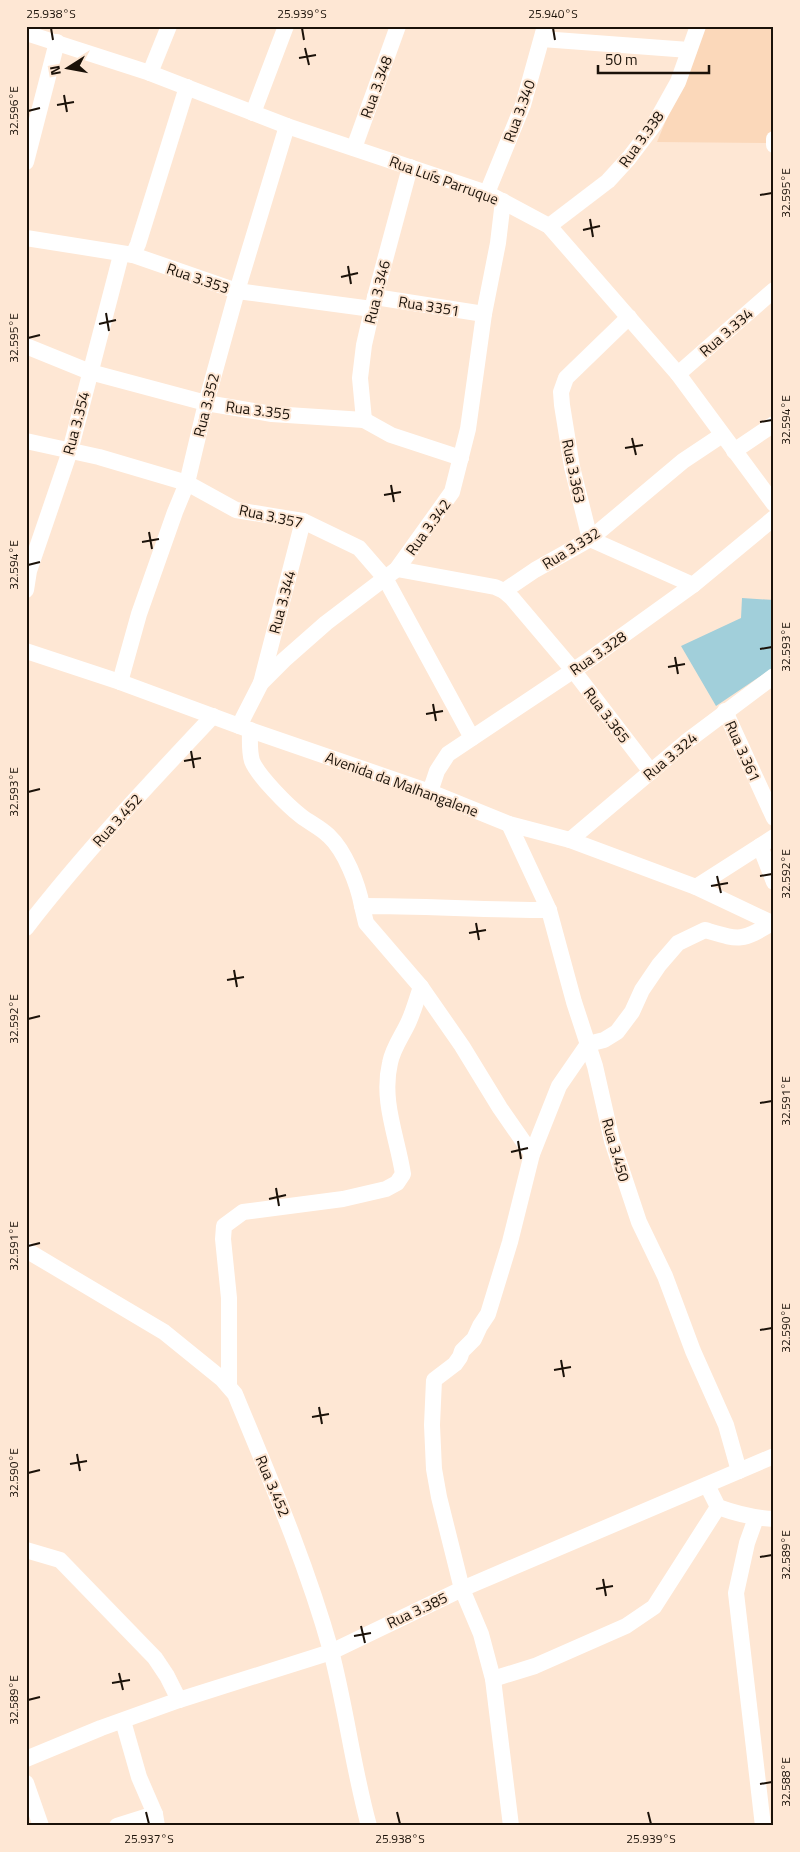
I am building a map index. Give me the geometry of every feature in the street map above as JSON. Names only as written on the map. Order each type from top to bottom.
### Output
[{"type":"street","points":[[150,73],[169,26]]},
{"type":"street","points":[[253,113],[286,26]]},
{"type":"street","name":"Rua 3.348","points":[[354,148],[398,26]]},
{"type":"street","name":"Rua 3.338","points":[[549,226],[608,181],[629,158],[654,125],[678,82],[698,26]]},
{"type":"street","points":[[544,32],[689,50]]},
{"type":"street","name":"Rua 3.340","points":[[487,194],[523,105],[544,32]]},
{"type":"street","name":"Rua Luís Parruque","points":[[26,33],[150,73],[287,126],[487,194],[549,226],[678,374],[774,504]]},
{"type":"street","points":[[26,162],[57,42]]},
{"type":"street","name":"Rua 3.354","points":[[26,590],[29,570],[70,451],[90,372],[127,255],[187,87]]},
{"type":"street","name":"Rua 3.352","points":[[120,682],[139,614],[175,512],[188,483],[206,403],[236,291],[287,126]]},
{"type":"street","points":[[774,139],[774,145]]},
{"type":"street","name":"Rua 3.346","points":[[364,420],[360,378],[364,345],[410,167]]},
{"type":"street","name":"Rua 3.342","points":[[245,728],[261,683],[326,623],[391,573],[452,492],[468,429],[484,314],[500,235],[503,201]]},
{"type":"street","name":"Rua 3.353","points":[[26,238],[127,255],[236,291],[374,303]]},
{"type":"street","name":"Rua 3.334","points":[[678,374],[774,290]]},
{"type":"street","name":"Rua 3351","points":[[374,303],[484,314]]},
{"type":"street","name":"Rua 3.363","points":[[590,539],[572,467],[561,392],[566,378],[629,317]]},
{"type":"street","name":"Rua 3.355","points":[[26,346],[90,372],[206,403],[272,414],[364,420],[391,435],[461,458]]},
{"type":"street","points":[[734,450],[774,424]]},
{"type":"street","name":"Rua 3.332","points":[[504,591],[535,570],[590,539],[682,461],[722,435]]},
{"type":"street","name":"Rua 3.357","points":[[26,441],[99,457],[188,483],[236,510],[303,521],[359,548],[391,573],[472,738]]},
{"type":"street","name":"Rua 3.328","points":[[430,792],[436,771],[448,754],[573,670],[693,585],[774,518]]},
{"type":"street","name":"Rua 3.344","points":[[261,683],[303,521]]},
{"type":"street","points":[[590,539],[693,585]]},
{"type":"street","points":[[391,573],[495,587],[504,591]]},
{"type":"street","name":"Rua 3.365","points":[[504,591],[573,670],[651,772]]},
{"type":"street","name":"Avenida da Malhangalene","points":[[26,651],[120,682],[245,728],[430,792],[509,824],[570,840],[696,887],[773,924]]},
{"type":"street","name":"Rua 3.324","points":[[570,840],[725,711],[774,676]]},
{"type":"street","name":"Rua 3.361","points":[[725,711],[774,818]]},
{"type":"street","name":"Rua 3.452","points":[[26,928],[110,825],[213,716]]},
{"type":"street","points":[[245,728],[253,762],[258,770],[299,814],[330,837],[346,861],[359,893],[366,923],[421,987],[532,1154]]},
{"type":"street","name":"Rua 3.450","points":[[509,824],[549,910],[574,1002],[595,1066],[612,1141],[639,1222],[664,1276],[693,1351],[726,1425],[739,1470]]},
{"type":"street","points":[[696,887],[774,837]]},
{"type":"street","points":[[760,846],[774,882]]},
{"type":"street","points":[[362,906],[440,906],[473,910],[549,910]]},
{"type":"street","points":[[511,1826],[493,1679],[481,1634],[462,1589],[434,1469],[432,1425],[434,1380],[455,1364],[462,1351],[474,1339],[488,1314],[510,1242],[532,1154],[560,1086],[588,1044],[604,1040],[617,1032],[632,1012],[642,990],[659,965],[678,943],[705,930],[730,938],[751,936],[773,924]]},
{"type":"street","points":[[229,1385],[229,1298],[223,1239],[224,1226],[243,1212],[343,1199],[386,1189],[397,1183],[403,1174],[394,1138],[386,1092],[388,1072],[398,1038],[410,1020],[421,987]]},
{"type":"street","name":"Rua 3.452","points":[[26,1250],[164,1332],[229,1385],[235,1394],[295,1539],[331,1652],[369,1826]]},
{"type":"street","name":"Rua 3.385","points":[[26,1759],[101,1728],[179,1700],[331,1652],[462,1589],[774,1456]]},
{"type":"street","points":[[706,1484],[718,1507],[735,1514],[774,1519]]},
{"type":"street","points":[[493,1679],[535,1666],[626,1626],[654,1607],[718,1507]]},
{"type":"street","points":[[756,1518],[747,1543],[736,1593],[764,1826]]},
{"type":"street","points":[[26,1550],[60,1560],[155,1658],[179,1700]]},
{"type":"street","points":[[117,1826],[156,1820],[140,1777],[123,1721]]},
{"type":"street","points":[[26,1783],[41,1826]]},
{"type":"shaded area","points":[[705,26],[774,26],[774,136],[766,143],[657,142]]},
{"type":"water","points":[[742,598],[774,600],[774,667],[716,706],[681,646],[741,618]]}]
